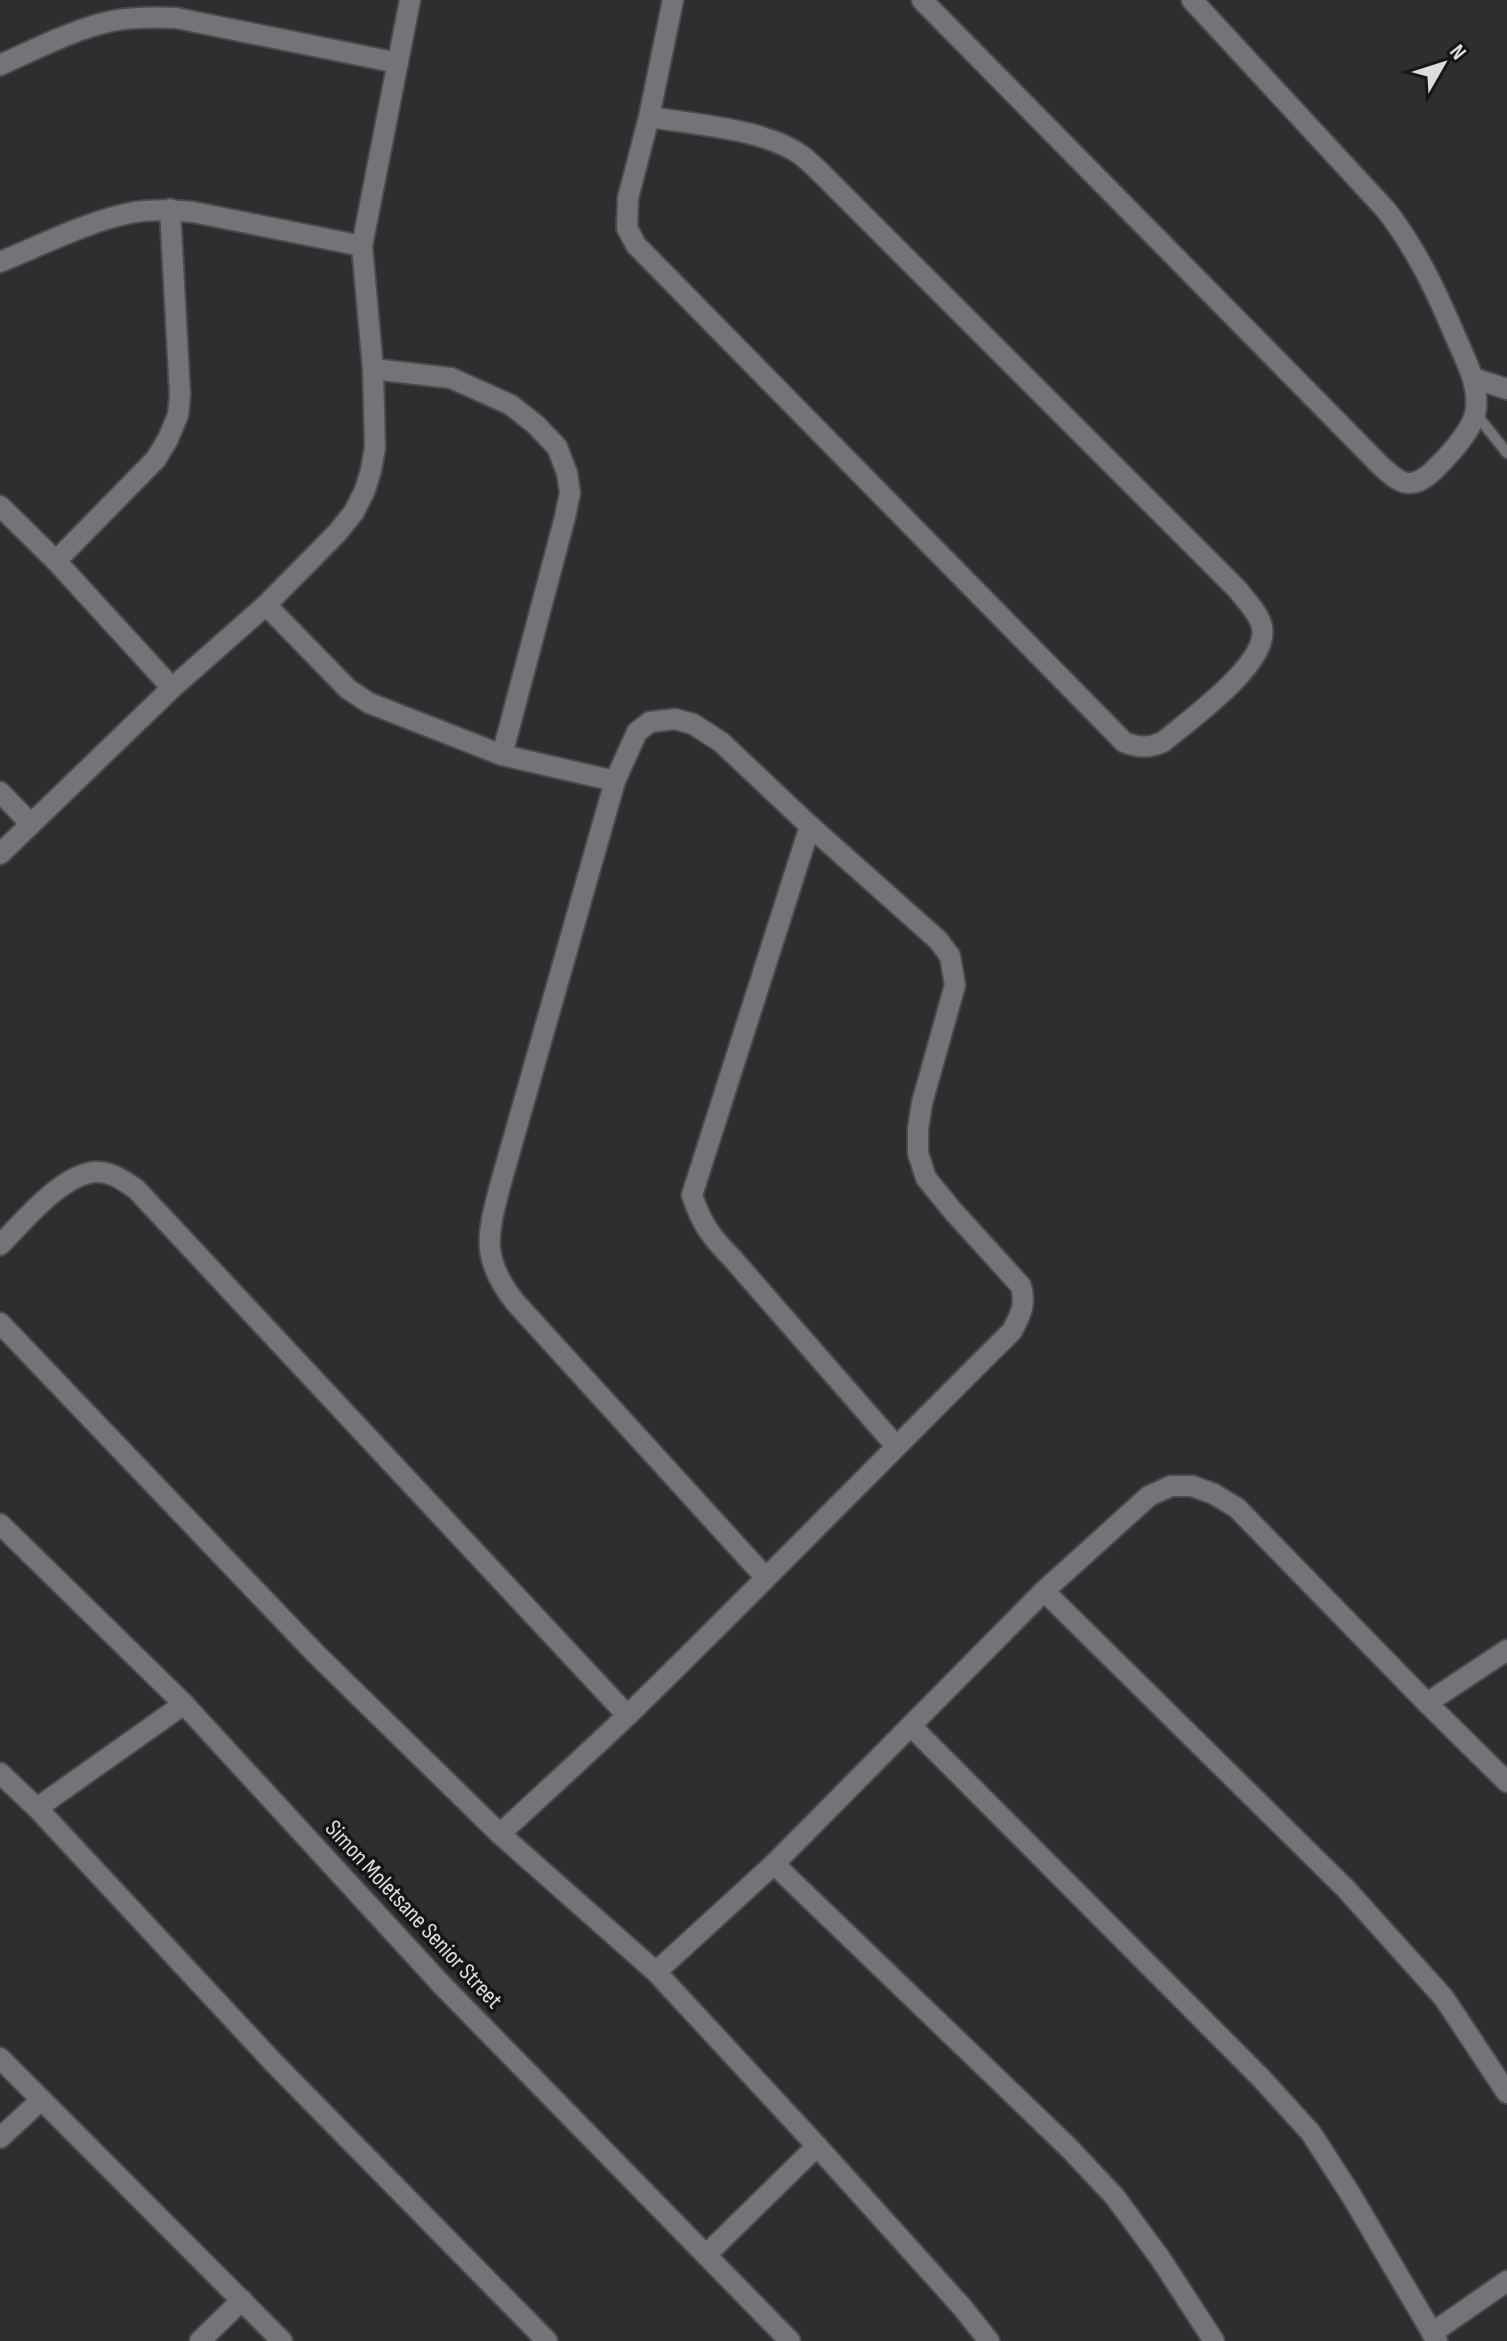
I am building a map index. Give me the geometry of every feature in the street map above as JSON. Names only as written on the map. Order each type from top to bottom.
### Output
[{"type":"street","points":[[0,854],[172,688],[266,605],[337,533],[354,512],[365,490],[375,448],[373,369],[362,246],[410,0]]},
{"type":"street","points":[[649,117],[749,134],[782,145],[800,155],[838,190],[1238,590],[1262,625],[1262,642],[1245,671],[1163,742],[1152,747],[1137,747],[1124,742],[636,245],[627,228],[628,198],[649,117],[673,0]]},
{"type":"street","points":[[922,0],[1396,480],[1417,482],[1431,473],[1469,429],[1476,414],[1473,378],[1434,285],[1404,233],[1386,210],[1192,0]]},
{"type":"street","points":[[0,65],[86,28],[141,17],[176,18],[398,63]]},
{"type":"street","points":[[0,262],[131,213],[170,209],[362,246]]},
{"type":"street","points":[[56,561],[156,459],[178,415],[180,379],[170,209]]},
{"type":"street","points":[[373,369],[451,378],[511,405],[557,447],[567,473],[570,493],[502,755]]},
{"type":"street","points":[[1473,378],[1507,389]]},
{"type":"street","points":[[0,506],[56,561],[172,688]]},
{"type":"street","points":[[266,605],[348,689],[369,703],[502,755],[615,781]]},
{"type":"street","points":[[500,1834],[627,1715],[766,1578],[1012,1331],[1024,1300],[1021,1286],[926,1178],[918,1153],[922,1103],[955,985],[950,956],[938,940],[721,742],[693,724],[675,719],[650,722],[637,732],[615,781],[491,1221],[489,1247],[500,1284],[515,1302],[766,1578]]},
{"type":"street","points":[[0,792],[31,824]]},
{"type":"street","points":[[810,826],[692,1195],[711,1238],[896,1446]]},
{"type":"street","points":[[0,1245],[61,1186],[79,1177],[96,1172],[116,1176],[136,1189],[627,1715]]},
{"type":"street","points":[[0,1323],[316,1654],[500,1834],[656,1972],[817,2146],[989,2341]]},
{"type":"street","points":[[656,1972],[774,1864],[1044,1591],[1149,1496],[1171,1486],[1192,1486],[1214,1494],[1237,1508],[1507,1782]]},
{"type":"street","name":"Simon Moletsane Senior Street","points":[[0,1524],[184,1704],[442,1985],[790,2341]]},
{"type":"street","points":[[1044,1591],[1346,1889],[1444,1998],[1507,2093]]},
{"type":"street","points":[[1427,1703],[1507,1650]]},
{"type":"street","points":[[37,1808],[184,1704]]},
{"type":"street","points":[[911,1726],[1261,2078],[1311,2133],[1434,2337],[1507,2281]]},
{"type":"street","points":[[0,1773],[37,1808],[274,2063],[547,2341]]},
{"type":"street","points":[[774,1864],[1069,2148],[1115,2197],[1160,2258],[1214,2341]]},
{"type":"street","points":[[0,2058],[282,2341]]},
{"type":"street","points":[[0,2138],[41,2100]]},
{"type":"street","points":[[706,2255],[817,2146]]},
{"type":"street","points":[[200,2341],[242,2300]]},
{"type":"lane","points":[[1476,414],[1507,453]]}]
